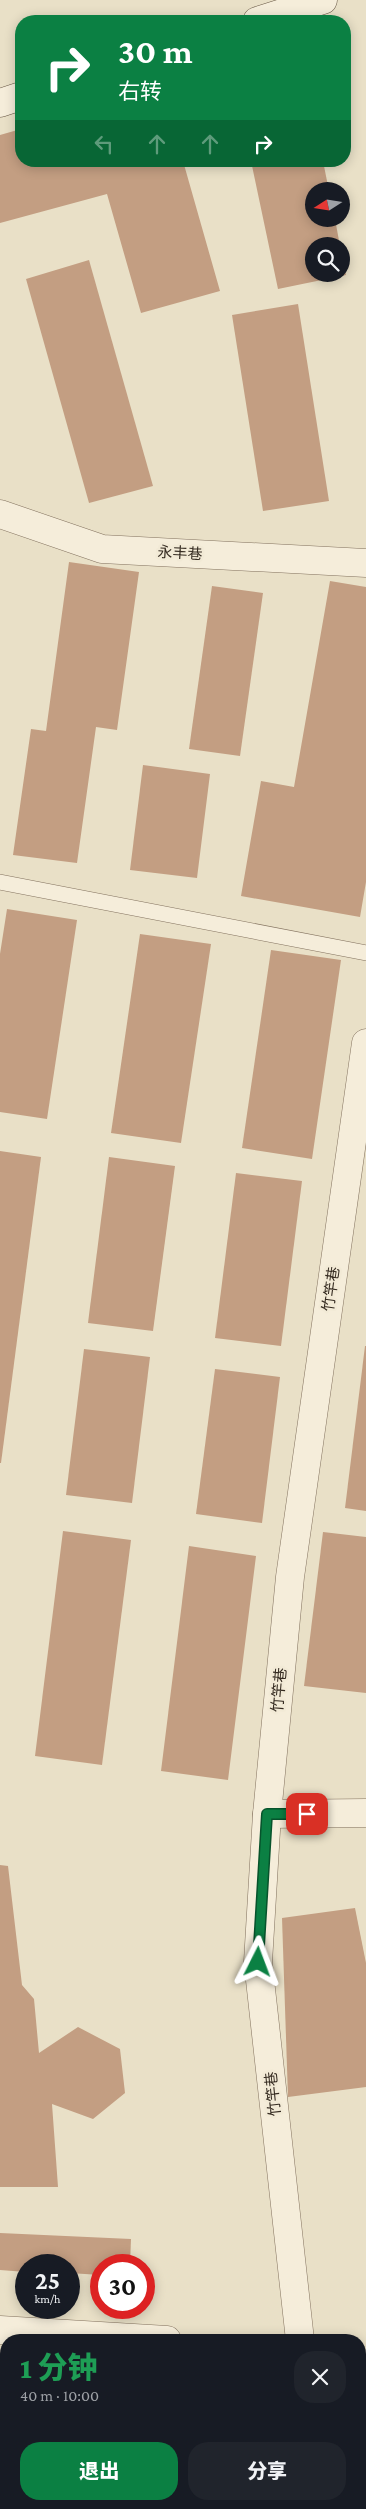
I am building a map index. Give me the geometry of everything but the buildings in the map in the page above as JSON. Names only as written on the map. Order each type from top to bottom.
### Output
[{"type":"street","points":[[275,15],[323,0]]},
{"type":"street","points":[[0,103],[15,98]]},
{"type":"street","name":"永丰巷","points":[[0,514],[102,549],[366,563]]},
{"type":"street","name":"竹竿巷","points":[[299,2334],[258,1962],[267,1814],[290,1577],[366,1043]]},
{"type":"street","points":[[267,1814],[366,1813]]},
{"type":"street","points":[[0,2330],[67,2334]]},
{"type":"lane","points":[[0,882],[366,953]]},
{"type":"route","points":[[258,1962],[267,1814],[307,1814]]}]
